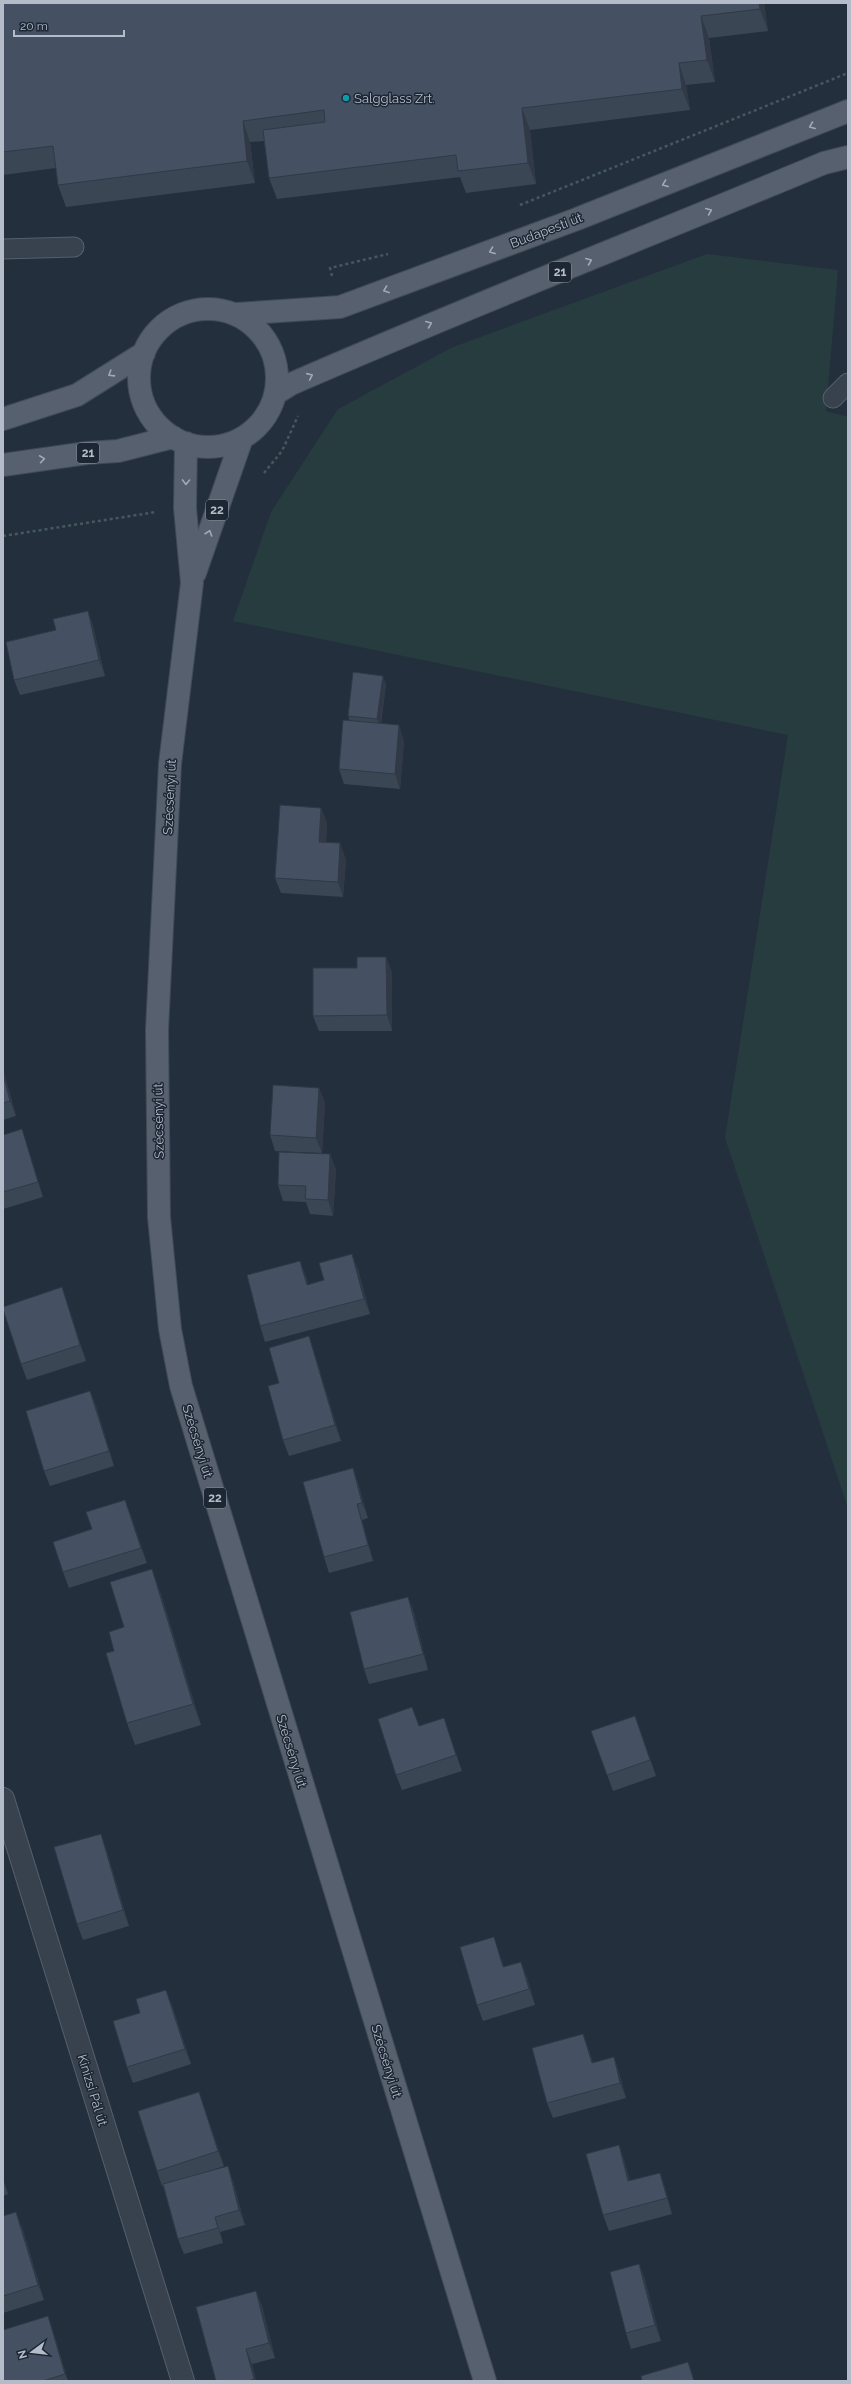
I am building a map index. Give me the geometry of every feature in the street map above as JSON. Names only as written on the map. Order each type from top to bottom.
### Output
[{"type":"main road","name":"Budapesti út","points":[[236,314],[340,307],[577,219],[848,110]]},
{"type":"main road","name":"21","points":[[276,394],[275,362],[270,347],[261,333],[249,322],[236,314],[214,308],[192,310],[172,318],[157,332],[144,353],[139,380],[141,394],[152,418],[180,440],[205,447],[224,445],[242,438],[263,419],[276,394],[291,384],[426,325],[600,257],[824,164],[848,157]]},
{"type":"main road","name":"21","points":[[3,419],[77,395],[144,353]]},
{"type":"main road","name":"Szécsényi út","points":[[242,438],[192,583],[170,764],[156,1030],[159,1217],[170,1329],[181,1386],[485,2381]]},
{"type":"main road","name":"21","points":[[3,465],[87,453],[118,451],[180,440]]},
{"type":"main road","name":"Szécsényi út","points":[[180,440],[192,583]]},
{"type":"street","name":"Kinizsi Pál út","points":[[3,1799],[182,2381]]},
{"type":"lane","points":[[3,249],[74,247]]},
{"type":"lane","points":[[833,398],[848,383]]},
{"type":"path","points":[[517,206],[848,73]]},
{"type":"path","points":[[333,279],[330,268],[391,254]]},
{"type":"path","points":[[3,536],[185,508]]},
{"type":"green space","points":[[707,254],[838,270],[826,411],[848,417],[848,1508],[725,1138],[788,735],[233,621],[271,512],[338,409],[453,347]]},
{"type":"building","name":"Salgglass Zrt.","points":[[3,3],[759,3],[760,9],[701,16],[707,60],[679,63],[682,89],[522,108],[528,163],[458,171],[456,155],[269,178],[263,130],[325,122],[324,110],[243,121],[247,161],[58,185],[53,146],[3,152]]},
{"type":"building","points":[[88,611],[99,660],[14,680],[6,642],[56,630],[53,619]]},
{"type":"building","points":[[353,672],[383,676],[377,719],[348,716]]},
{"type":"building","points":[[343,720],[399,725],[395,774],[339,769]]},
{"type":"building","points":[[280,805],[321,808],[319,842],[340,843],[338,882],[275,878]]},
{"type":"building","points":[[357,957],[386,957],[387,1015],[313,1016],[313,968],[357,968]]},
{"type":"building","points":[[3,1074],[10,1101],[3,1103]]},
{"type":"building","points":[[273,1085],[319,1088],[316,1138],[270,1135]]},
{"type":"building","points":[[22,1129],[38,1182],[3,1192],[3,1135]]},
{"type":"building","points":[[279,1152],[330,1154],[328,1200],[305,1199],[306,1186],[278,1185]]},
{"type":"building","points":[[352,1254],[364,1299],[260,1326],[247,1275],[300,1261],[307,1285],[324,1280],[319,1263]]},
{"type":"building","points":[[62,1287],[80,1345],[21,1364],[3,1307]]},
{"type":"building","points":[[309,1336],[335,1425],[283,1440],[268,1386],[279,1383],[269,1348]]},
{"type":"building","points":[[90,1391],[109,1451],[44,1471],[26,1411]]},
{"type":"building","points":[[353,1468],[362,1503],[357,1504],[368,1545],[324,1557],[303,1482]]},
{"type":"building","points":[[125,1500],[141,1548],[63,1572],[53,1542],[92,1529],[86,1512]]},
{"type":"building","points":[[152,1569],[193,1704],[127,1723],[106,1653],[114,1651],[109,1632],[124,1627],[110,1582]]},
{"type":"building","points":[[408,1597],[423,1654],[364,1669],[350,1612]]},
{"type":"building","points":[[412,1707],[419,1726],[444,1718],[456,1755],[396,1775],[378,1719]]},
{"type":"building","points":[[635,1716],[650,1760],[607,1775],[591,1731]]},
{"type":"building","points":[[101,1834],[123,1910],[77,1924],[54,1847]]},
{"type":"building","points":[[494,1937],[503,1967],[521,1962],[529,1989],[477,2005],[460,1947]]},
{"type":"building","points":[[166,1990],[185,2049],[127,2067],[113,2021],[140,2013],[136,1999]]},
{"type":"building","points":[[583,2034],[592,2063],[614,2057],[620,2083],[547,2103],[532,2048]]},
{"type":"building","points":[[199,2092],[218,2151],[157,2171],[138,2111]]},
{"type":"building","points":[[619,2145],[628,2181],[660,2173],[667,2198],[603,2215],[586,2154]]},
{"type":"building","points":[[228,2166],[239,2210],[215,2217],[218,2228],[178,2239],[163,2184]]},
{"type":"building","points":[[16,2212],[38,2285],[3,2296],[3,2216]]},
{"type":"building","points":[[639,2264],[655,2325],[626,2333],[610,2272]]},
{"type":"building","points":[[256,2291],[269,2343],[246,2349],[254,2379],[248,2381],[216,2381],[196,2307]]},
{"type":"building","points":[[48,2316],[65,2374],[43,2381],[3,2381],[3,2330]]},
{"type":"building","points":[[688,2362],[694,2381],[642,2381],[641,2376]]},
{"type":"place","name":"Salgglass Zrt.","points":[[346,98]]}]
